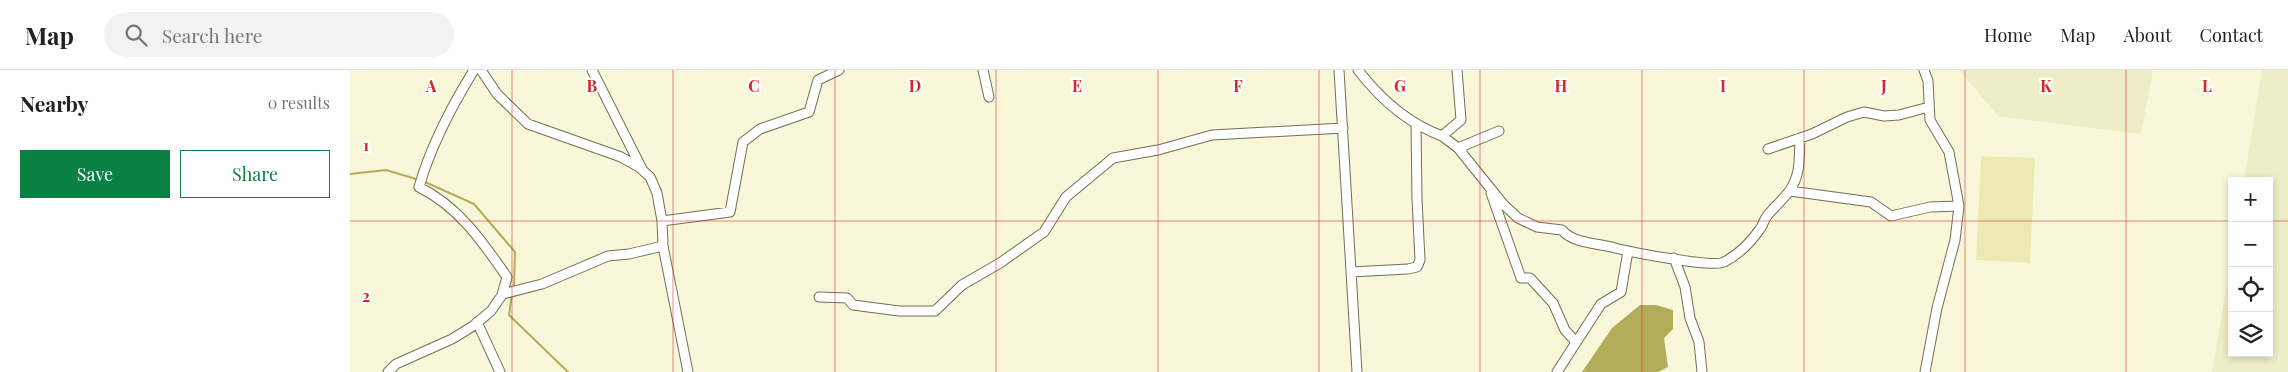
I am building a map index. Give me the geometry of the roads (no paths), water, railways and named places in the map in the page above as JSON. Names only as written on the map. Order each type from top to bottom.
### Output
[{"type":"street","points":[[389,372],[396,364],[452,339],[477,322],[491,310],[503,294],[507,276],[474,231],[437,196],[419,188],[425,168],[448,114],[474,70]]},
{"type":"street","points":[[481,70],[497,94],[528,124],[621,157],[642,169],[650,177],[657,193],[662,221],[663,246],[688,372]]},
{"type":"street","points":[[592,70],[642,169]]},
{"type":"street","points":[[662,221],[730,212],[743,142],[760,129],[810,112],[818,80],[839,70]]},
{"type":"street","points":[[984,70],[989,97]]},
{"type":"street","points":[[1339,70],[1357,372]]},
{"type":"street","points":[[1358,70],[1377,94],[1395,110],[1416,124],[1442,136],[1458,148],[1518,218],[1537,227],[1557,229],[1577,239],[1640,254],[1704,264],[1722,264],[1740,252],[1756,234],[1767,216],[1790,191],[1798,174],[1800,138]]},
{"type":"street","points":[[1442,136],[1460,120],[1457,70]]},
{"type":"street","points":[[1924,70],[1928,81],[1930,120],[1949,152],[1959,206],[1955,240],[1937,308],[1925,372]]},
{"type":"street","points":[[1768,149],[1832,126],[1847,117],[1864,112],[1884,116],[1929,108]]},
{"type":"street","points":[[1351,272],[1417,267],[1420,260],[1416,124]]},
{"type":"street","points":[[819,297],[847,298],[853,305],[899,311],[935,311],[962,285],[1000,263],[1044,232],[1066,197],[1113,158],[1158,150],[1212,135],[1343,128]]},
{"type":"street","points":[[1458,148],[1500,131]]},
{"type":"street","points":[[1489,186],[1521,278],[1530,278],[1540,286],[1553,303],[1565,330],[1576,342]]},
{"type":"street","points":[[1790,191],[1871,202],[1891,216],[1930,207],[1959,206]]},
{"type":"street","points":[[503,294],[542,284],[608,256],[629,254],[663,246]]},
{"type":"street","points":[[1557,372],[1601,304],[1621,292],[1628,251]]},
{"type":"street","points":[[1674,258],[1684,287],[1690,318],[1699,342],[1702,372]]},
{"type":"street","points":[[477,322],[500,372]]},
{"type":"waterway","points":[[350,174],[386,170],[416,179]]},
{"type":"waterway","points":[[425,182],[474,204],[515,252],[514,287]]},
{"type":"waterway","points":[[512,294],[509,315],[568,372]]}]
